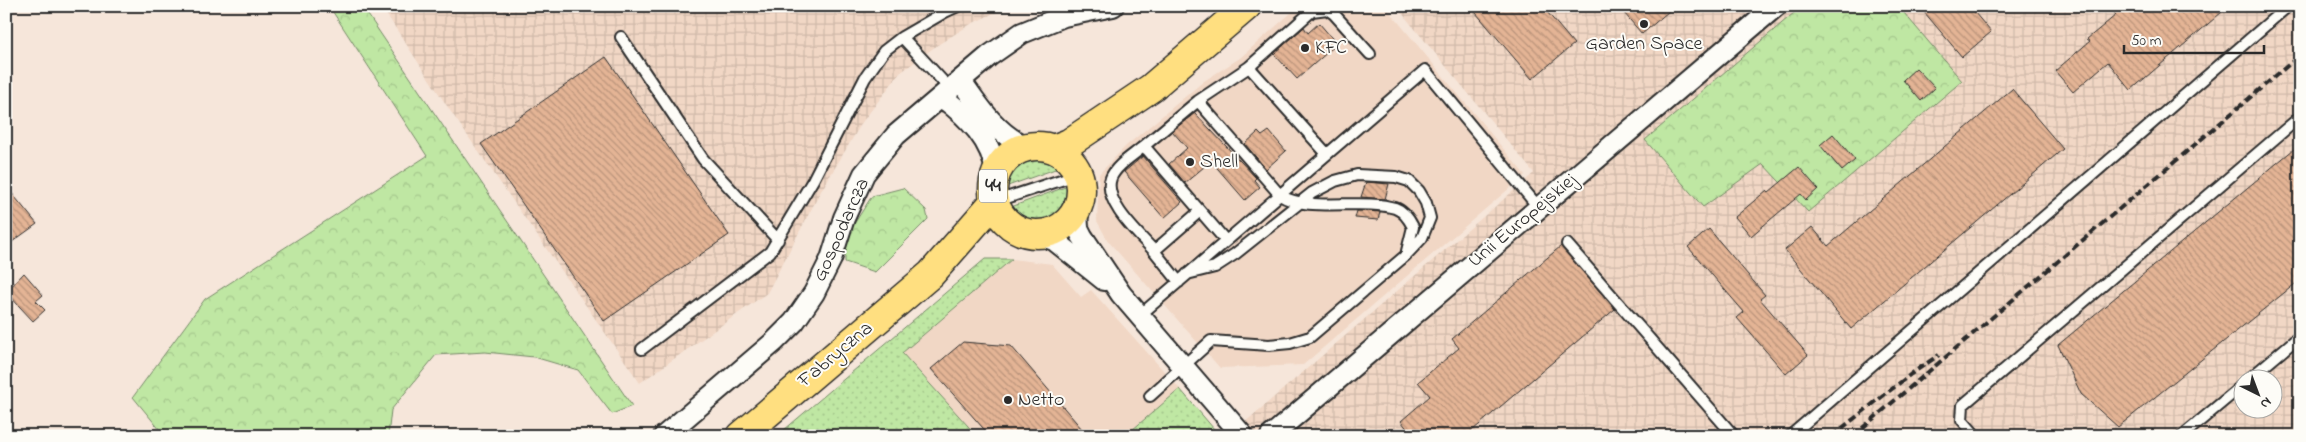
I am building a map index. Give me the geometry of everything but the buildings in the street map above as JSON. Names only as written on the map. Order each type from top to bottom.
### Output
[{"type":"main road","name":"44","points":[[1079,174],[1097,145],[1151,88],[1247,6]]},
{"type":"main road","name":"44","points":[[1077,211],[1062,228],[1040,234],[1021,232],[1012,227],[1000,214],[994,202],[993,189],[996,174],[1008,157],[1026,147],[1044,146],[1053,148],[1078,138],[1151,88]]},
{"type":"main road","points":[[1053,148],[1070,160],[1079,174],[1082,195],[1077,211]]},
{"type":"main road","name":"Fabryczna","points":[[741,436],[931,274],[994,202]]},
{"type":"main road","name":"Fabryczna","points":[[931,274],[987,239],[1012,227]]},
{"type":"street","name":"Gospodarcza","points":[[664,436],[774,342],[794,322],[814,293],[831,259],[844,218],[864,174],[896,135],[989,56],[1022,33],[1064,16],[1113,6]]},
{"type":"street","name":"Unii Europejskiej","points":[[1271,436],[1776,6]]},
{"type":"street","points":[[951,89],[978,106],[1003,133],[1026,147]]},
{"type":"street","points":[[951,89],[957,108],[989,146],[995,159],[996,174]]},
{"type":"street","points":[[1077,211],[1078,228],[1082,236],[1120,294]]},
{"type":"street","points":[[1040,234],[1054,240],[1120,294],[1243,436]]},
{"type":"lane","points":[[642,348],[770,252],[813,180],[865,78],[884,51],[902,37],[944,12],[958,6]]},
{"type":"lane","points":[[1790,436],[2288,6]]},
{"type":"lane","points":[[1179,282],[1119,210],[1110,188],[1111,179],[1117,169],[1198,100],[1249,67],[1312,11],[1326,9],[1334,14],[1370,54]]},
{"type":"lane","points":[[621,37],[703,159],[778,240]]},
{"type":"lane","points":[[902,37],[951,89]]},
{"type":"lane","points":[[1249,67],[1327,154]]},
{"type":"lane","points":[[1140,316],[1424,70],[1539,208]]},
{"type":"lane","points":[[1198,100],[1280,195],[1288,200],[1299,203],[1396,208],[1406,215],[1413,227],[1405,256]]},
{"type":"lane","points":[[1976,436],[1962,420],[1962,405],[2300,117]]},
{"type":"lane","points":[[1144,146],[1226,241]]},
{"type":"lane","points":[[994,202],[1079,174]]},
{"type":"lane","points":[[1150,396],[1211,342],[1269,345],[1290,343],[1310,337],[1405,256],[1422,238],[1430,218],[1423,197],[1409,181],[1396,177],[1357,175],[1323,186],[1216,267],[1187,274]]},
{"type":"lane","points":[[1154,251],[1200,211]]},
{"type":"lane","points":[[1567,244],[1734,436]]},
{"type":"lane","points":[[2260,370],[2300,336]]},
{"type":"lane","points":[[2182,436],[2234,392]]},
{"type":"shaded area","points":[[381,6],[1009,6],[971,24],[936,46],[900,73],[863,121],[821,191],[767,293],[640,383],[451,112]]},
{"type":"shaded area","points":[[1299,6],[1385,6],[1525,175],[1303,365],[1220,368],[1108,241],[1097,221],[1099,174],[1126,146],[1204,81],[1240,58]]},
{"type":"shaded area","points":[[1396,6],[2300,6],[2300,436],[1229,436],[1534,173]]},
{"type":"shaded area","points":[[1012,259],[1052,264],[1081,297],[1091,290],[1180,389],[1125,436],[977,436],[902,353]]},
{"type":"green space","points":[[329,6],[362,6],[632,406],[612,414],[578,370],[534,357],[485,352],[436,355],[391,410],[388,436],[165,436],[133,397],[205,299],[427,156]]},
{"type":"green space","points":[[1802,6],[1898,6],[1962,81],[1808,212],[1763,164],[1703,207],[1645,140]]},
{"type":"green space","points":[[1039,160],[1050,162],[1058,168],[1005,187],[1014,171],[1022,165]]},
{"type":"green space","points":[[1068,186],[1060,207],[1054,215],[1046,220],[1028,221],[1019,216],[1011,207]]},
{"type":"green space","points":[[903,188],[926,210],[928,219],[875,272],[845,262],[845,238],[872,196]]},
{"type":"green space","points":[[985,259],[1012,259],[902,353],[977,436],[777,436]]},
{"type":"green space","points":[[1180,389],[1214,429],[1215,436],[1125,436]]},
{"type":"railway","points":[[1853,436],[2300,55]]},
{"type":"railway","points":[[1832,436],[1911,374],[1939,355]]},
{"type":"place","name":"Garden Space","points":[[1644,24]]},
{"type":"place","name":"KFC","points":[[1305,48]]},
{"type":"place","name":"Shell","points":[[1190,162]]},
{"type":"place","name":"Netto","points":[[1008,400]]}]
